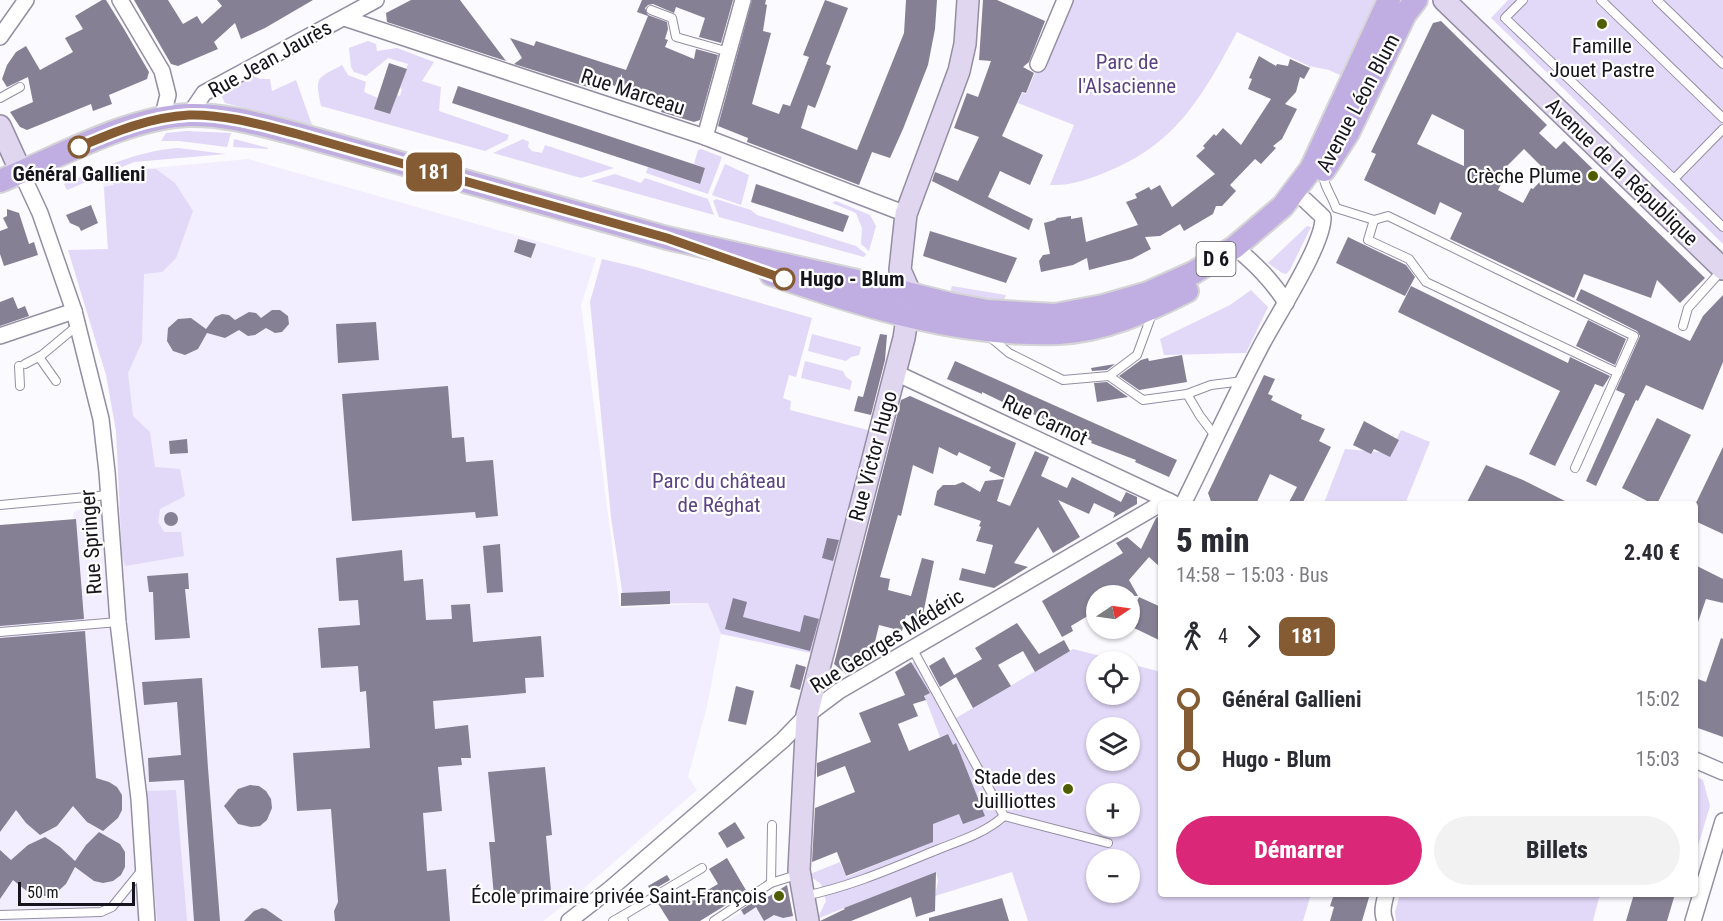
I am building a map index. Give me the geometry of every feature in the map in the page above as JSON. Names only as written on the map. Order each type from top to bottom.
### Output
[{"type":"main road","name":"Avenue Léon Blum","points":[[189,115],[235,119],[297,134],[667,238],[804,286],[910,305],[1055,315],[1103,306],[1148,293],[1241,252],[1283,206],[1311,170],[1389,0]]},
{"type":"main road","name":"Avenue Léon Blum","points":[[910,305],[982,331],[1060,333],[1108,324],[1155,308],[1200,285],[1241,252],[1312,206],[1323,172],[1348,133],[1405,14],[1416,0]]},
{"type":"main road","name":"Rue Jean Jaurès","points":[[0,181],[120,130],[162,119],[189,115]]},
{"type":"street","points":[[0,37],[26,0]]},
{"type":"street","points":[[120,0],[162,71],[168,95],[162,119]]},
{"type":"street","points":[[705,137],[743,0]]},
{"type":"street","points":[[910,305],[900,270],[906,214],[959,71],[965,44],[968,0]]},
{"type":"street","points":[[1038,64],[1065,0]]},
{"type":"street","name":"Avenue de la République","points":[[1444,0],[1723,269]]},
{"type":"street","name":"Rue Jean Jaurès","points":[[189,115],[204,93],[344,18],[366,3]]},
{"type":"street","name":"Rue Marceau","points":[[344,18],[705,137],[906,214]]},
{"type":"street","points":[[0,126],[21,172]]},
{"type":"street","points":[[0,155],[21,172]]},
{"type":"street","name":"Rue Springer","points":[[21,172],[40,213],[76,318],[101,419],[118,622],[139,799],[147,921]]},
{"type":"street","points":[[1177,501],[1216,437],[1319,236],[1323,219],[1312,206]]},
{"type":"street","points":[[1241,252],[1257,265],[1275,285],[1286,303]]},
{"type":"street","name":"Rue Victor Hugo","points":[[808,921],[802,886],[807,715],[896,373],[910,305]]},
{"type":"street","points":[[0,336],[76,318]]},
{"type":"street","name":"Rue Carnot","points":[[896,373],[1172,501]]},
{"type":"street","name":"Rue Georges Médéric","points":[[569,921],[610,889],[783,740],[807,715],[839,691],[1158,505]]},
{"type":"street","points":[[1698,761],[1723,772]]},
{"type":"street","points":[[1693,921],[1723,821]]},
{"type":"street","points":[[1385,897],[1383,906],[1385,921]]},
{"type":"lane","points":[[1523,0],[1505,18],[1723,227]]},
{"type":"lane","points":[[1601,0],[1723,118]]},
{"type":"lane","points":[[1657,0],[1723,64]]},
{"type":"lane","points":[[651,10],[672,18],[676,37],[729,52]]},
{"type":"lane","points":[[0,98],[20,87]]},
{"type":"lane","points":[[1674,179],[1723,129]]},
{"type":"lane","points":[[1323,172],[1325,187],[1332,194],[1336,208],[1374,220],[1388,216],[1634,336],[1575,468]]},
{"type":"lane","points":[[1374,220],[1368,240],[1409,259],[1426,282],[1618,374]]},
{"type":"lane","points":[[1683,326],[1688,308],[1723,269]]},
{"type":"lane","points":[[982,331],[1009,353],[1063,380],[1109,376],[1137,355],[1155,308]]},
{"type":"lane","points":[[20,386],[22,365],[39,357],[76,318]]},
{"type":"lane","points":[[39,357],[56,381]]},
{"type":"lane","points":[[1109,376],[1143,400],[1187,394],[1211,385],[1244,381]]},
{"type":"lane","points":[[1187,394],[1216,437]]},
{"type":"lane","points":[[0,505],[66,495],[108,495]]},
{"type":"lane","points":[[0,632],[118,622]]},
{"type":"lane","points":[[911,648],[1004,816],[1108,843]]},
{"type":"lane","points":[[714,921],[771,883],[790,877],[802,886],[846,885],[991,828],[1004,816]]},
{"type":"lane","points":[[771,883],[772,825]]},
{"type":"lane","points":[[613,921],[623,919],[702,868]]},
{"type":"lane","points":[[0,915],[101,912],[115,903],[142,869]]},
{"type":"shaded area","points":[[248,159],[596,258],[581,305],[620,608],[709,603],[721,634],[707,706],[688,777],[697,790],[567,903],[543,921],[0,921],[0,525],[73,520],[74,512],[83,508],[83,504],[98,503],[98,508],[127,506],[103,180],[133,170]]},
{"type":"shaded area","name":"École primaire privée Saint-François","points":[[787,885],[794,921],[727,921]]},
{"type":"green space","name":"Parc de l'Alsacienne","points":[[1070,0],[1379,0],[1342,76],[1329,70],[1309,66],[1237,32],[1199,98],[1168,133],[1150,148],[1129,162],[1097,176],[1071,183],[1050,185],[1074,125],[1018,103],[1022,93],[1026,94],[1035,73],[1046,69]]},
{"type":"green space","points":[[1508,0],[1723,0],[1723,244],[1491,18]]},
{"type":"green space","points":[[368,41],[376,44],[377,51],[397,48],[434,62],[422,81],[441,87],[439,111],[509,135],[507,140],[485,151],[321,106],[318,84],[322,76],[342,65],[348,75],[366,82],[364,92],[378,98],[374,109],[390,114],[397,95],[400,96],[402,89],[400,88],[408,64],[388,58],[366,76],[354,72],[351,67],[349,48]]},
{"type":"green space","points":[[249,74],[260,79],[270,79],[272,91],[296,80],[312,125],[225,103],[222,91]]},
{"type":"green space","points":[[186,131],[231,133],[227,147],[161,141],[166,133]]},
{"type":"green space","points":[[234,139],[268,148],[268,149],[233,147]]},
{"type":"green space","points":[[523,139],[529,142],[528,147],[532,151],[542,153],[545,145],[614,168],[581,178],[493,153]]},
{"type":"green space","points":[[178,148],[226,154],[134,162],[67,190],[64,184],[133,156]]},
{"type":"green space","points":[[698,150],[722,157],[708,194],[646,173],[648,167],[699,184],[705,168],[694,164]]},
{"type":"green space","points":[[725,164],[749,175],[741,205],[712,195]]},
{"type":"green space","points":[[156,169],[175,183],[193,211],[176,258],[162,272],[144,274],[142,342],[128,373],[133,416],[150,432],[155,467],[180,469],[185,496],[160,509],[158,522],[164,532],[181,532],[184,556],[125,566],[122,555],[116,431],[106,375],[68,250],[108,249],[104,187],[114,185],[111,178],[133,170]]},
{"type":"green space","points":[[615,174],[641,183],[645,178],[708,199],[714,215],[591,181]]},
{"type":"green space","points":[[716,199],[751,210],[757,215],[856,246],[866,254],[864,257],[719,217],[713,201]]},
{"type":"green space","points":[[836,201],[870,215],[876,226],[869,251],[861,244],[862,228],[856,213],[832,203]]},
{"type":"green space","points":[[1307,226],[1311,227],[1286,274],[1268,263]]},
{"type":"green space","name":"Parc du château de Réghat","points":[[602,259],[812,318],[796,377],[789,375],[783,398],[791,401],[790,410],[868,430],[811,653],[721,634],[708,603],[624,604],[611,517],[590,302]]},
{"type":"green space","points":[[952,286],[1006,295],[1004,300],[984,298],[980,303],[949,297]]},
{"type":"green space","points":[[1251,290],[1268,307],[1246,353],[1164,355],[1160,339],[1230,305]]},
{"type":"green space","points":[[812,334],[861,347],[859,355],[846,361],[808,351]]},
{"type":"green space","points":[[805,361],[843,371],[852,381],[850,390],[801,378]]},
{"type":"green space","points":[[1401,430],[1430,442],[1406,501],[1325,501],[1345,449],[1390,453]]},
{"type":"green space","name":"Stade des Juilliottes","points":[[1073,649],[1086,652],[1086,705],[1140,705],[1140,667],[1158,671],[1158,897],[1310,897],[1303,921],[1028,921],[1012,872],[935,896],[938,881],[936,872],[819,918],[826,901],[821,884],[810,874],[840,862],[846,877],[897,856],[933,824],[969,785],[948,734],[940,737],[912,663],[921,658],[956,718]]},
{"type":"green space","points":[[1698,778],[1703,780],[1710,806],[1698,846]]},
{"type":"green space","points":[[176,790],[187,921],[157,921],[146,791]]},
{"type":"green space","points":[[1399,897],[1599,897],[1593,921],[1396,921],[1395,912]]},
{"type":"building","points":[[102,0],[106,0],[149,72],[147,79],[109,95],[112,104],[93,111],[91,104],[27,130],[20,127],[10,112],[33,102],[28,77],[7,87],[2,79],[7,65],[16,52],[26,46],[40,70],[73,52],[65,38],[83,29],[75,16]]},
{"type":"building","points":[[134,0],[168,0],[183,24],[197,16],[202,24],[222,6],[217,0],[313,0],[241,39],[235,23],[214,42],[218,49],[178,66],[171,64]]},
{"type":"building","points":[[411,0],[460,0],[506,61],[387,22],[386,13]]},
{"type":"building","points":[[642,0],[733,0],[721,43],[699,37],[705,18],[676,7],[674,13],[653,4],[645,8],[648,15],[667,22],[668,29],[665,39],[668,40],[665,47],[694,59],[696,49],[718,55],[700,120],[694,122],[661,112],[664,103],[621,88],[622,74],[615,86],[600,81],[597,90],[514,64],[522,58],[510,38],[534,46],[536,41],[626,70],[648,16],[637,12]]},
{"type":"building","points":[[752,0],[766,0],[763,31],[771,33],[752,104],[779,114],[783,104],[790,106],[809,57],[803,55],[825,0],[848,8],[826,64],[831,66],[815,108],[808,105],[801,128],[857,150],[904,33],[906,0],[937,0],[935,29],[928,65],[903,129],[890,158],[872,152],[859,185],[747,142],[748,138],[718,126]]},
{"type":"building","points":[[983,0],[997,0],[1045,21],[1029,62],[1023,67],[1034,73],[1026,93],[1022,92],[1002,136],[1043,155],[1030,185],[1000,171],[988,197],[1033,219],[1029,230],[932,181],[935,172],[958,181],[979,137],[954,128],[967,93],[978,97],[991,61],[979,60]]},
{"type":"building","points":[[1441,21],[1547,125],[1539,133],[1556,149],[1564,141],[1705,278],[1680,303],[1657,280],[1651,298],[1584,274],[1574,298],[1450,239],[1462,213],[1440,202],[1435,215],[1364,180],[1376,154],[1371,152],[1433,23]],"holes":[[[1432,114],[1464,130],[1464,166],[1417,144]],[[1524,149],[1548,173],[1533,189],[1531,188],[1523,203],[1498,190],[1507,173],[1502,171]]]},
{"type":"building","points":[[1259,56],[1276,66],[1277,64],[1288,66],[1290,59],[1310,68],[1304,79],[1300,77],[1296,92],[1285,104],[1297,109],[1282,139],[1273,146],[1276,148],[1261,164],[1255,159],[1230,185],[1236,191],[1222,206],[1216,206],[1213,214],[1184,231],[1180,224],[1160,236],[1145,237],[1151,249],[1132,259],[1089,270],[1087,258],[1073,265],[1041,272],[1039,261],[1043,255],[1050,254],[1044,223],[1057,218],[1082,217],[1086,242],[1138,225],[1126,202],[1137,198],[1135,194],[1149,187],[1151,190],[1160,185],[1172,207],[1215,174],[1196,156],[1205,148],[1203,146],[1223,128],[1241,145],[1271,99],[1248,89],[1252,79],[1249,78]]},
{"type":"building","points":[[389,63],[407,69],[390,114],[374,109]]},
{"type":"building","points":[[458,86],[705,168],[700,184],[452,103]]},
{"type":"building","points":[[756,184],[849,216],[843,232],[751,202]]},
{"type":"building","points":[[91,205],[98,223],[81,231],[79,227],[70,223],[66,215]]},
{"type":"building","points":[[7,209],[19,213],[29,244],[34,242],[38,255],[4,266],[0,254],[0,231],[8,228],[3,218],[7,216]]},
{"type":"building","points":[[930,231],[1017,258],[1006,283],[923,256]]},
{"type":"building","points":[[1348,237],[1406,265],[1415,277],[1405,296],[1336,263]]},
{"type":"building","points":[[518,239],[536,244],[531,258],[514,252]]},
{"type":"building","points":[[1411,286],[1568,363],[1570,357],[1610,376],[1603,387],[1595,384],[1555,466],[1529,454],[1560,391],[1398,312]]},
{"type":"building","points":[[1581,289],[1690,341],[1703,316],[1723,295],[1723,362],[1703,410],[1646,385],[1638,401],[1636,400],[1596,486],[1586,481],[1625,394],[1616,390],[1640,336],[1637,331],[1576,300]]},
{"type":"building","points":[[13,297],[18,309],[25,306],[29,316],[0,326],[0,302]]},
{"type":"building","points":[[272,310],[280,310],[288,316],[289,324],[282,332],[275,333],[266,328],[255,335],[248,336],[239,330],[225,338],[207,333],[198,349],[185,355],[173,351],[167,341],[168,328],[178,319],[191,318],[206,329],[215,317],[222,314],[229,315],[235,320],[249,312],[256,313],[261,318]]},
{"type":"building","points":[[1588,320],[1626,339],[1615,365],[1576,346]]},
{"type":"building","points":[[376,322],[379,360],[338,363],[336,324]]},
{"type":"building","points":[[880,334],[887,335],[885,360],[871,415],[854,411],[858,396],[863,397]]},
{"type":"building","points":[[1182,355],[1187,382],[1139,390],[1119,376],[1141,360],[1148,358],[1149,361]]},
{"type":"building","points":[[955,361],[1177,460],[1169,477],[1135,462],[1136,460],[1091,443],[1092,441],[1070,431],[1069,433],[1047,424],[1048,421],[1026,411],[1025,413],[982,392],[982,394],[947,379]]},
{"type":"building","points":[[1115,364],[1107,370],[1092,371],[1091,368]]},
{"type":"building","points":[[1264,375],[1275,379],[1268,394],[1273,396],[1271,400],[1302,415],[1301,419],[1325,429],[1319,441],[1331,447],[1304,501],[1290,501],[1297,487],[1270,474],[1257,501],[1211,501],[1208,493]]},
{"type":"building","points":[[1107,382],[1128,397],[1097,402],[1094,383]]},
{"type":"building","points":[[448,386],[452,438],[464,437],[466,462],[493,460],[498,516],[476,518],[475,512],[352,521],[342,394]]},
{"type":"building","points":[[910,396],[1016,443],[1004,478],[989,471],[991,467],[959,452],[957,456],[939,447],[933,474],[913,465],[901,516],[898,515],[880,577],[890,579],[888,590],[911,596],[922,558],[934,561],[922,619],[906,615],[902,631],[879,625],[871,659],[846,674],[834,664],[901,400]]},
{"type":"building","points":[[1657,418],[1691,435],[1658,501],[1647,501],[1622,488]]},
{"type":"building","points":[[1364,421],[1399,440],[1390,457],[1374,449],[1371,454],[1353,445]]},
{"type":"building","points":[[187,439],[188,453],[170,454],[169,441]]},
{"type":"building","points":[[1723,447],[1723,534],[1698,522],[1697,501]]},
{"type":"building","points":[[1035,451],[1049,457],[1041,476],[1067,488],[1072,477],[1121,502],[1126,492],[1137,497],[1137,504],[1113,518],[1115,513],[1094,503],[1089,514],[1058,500],[1080,537],[1053,553],[1038,527],[1014,563],[1028,567],[994,588],[959,580],[962,568],[985,574],[993,545],[976,541],[981,521],[934,505],[937,491],[943,485],[963,482],[980,492],[985,481],[1004,479],[997,501],[1010,506]]},
{"type":"building","points":[[1486,465],[1565,501],[1468,501]]},
{"type":"building","points":[[168,512],[174,512],[178,519],[174,526],[168,526],[164,522],[164,516]]},
{"type":"building","points":[[1158,517],[1158,565],[1149,557],[1129,580],[1132,585],[1086,585],[1086,617],[1071,626],[1073,631],[1062,637],[1042,601],[1123,553],[1116,543],[1127,537],[1141,549]]},
{"type":"building","points":[[76,519],[84,619],[0,626],[0,525]]},
{"type":"building","points":[[827,538],[839,540],[833,561],[822,558]]},
{"type":"building","points":[[500,544],[503,592],[487,593],[483,546]]},
{"type":"building","points":[[402,550],[404,581],[423,579],[426,620],[452,619],[451,605],[470,604],[473,642],[541,636],[544,677],[525,678],[526,693],[433,701],[435,729],[468,725],[471,758],[461,758],[462,765],[438,767],[442,811],[423,813],[427,871],[446,869],[450,921],[335,921],[334,911],[338,902],[331,809],[297,811],[293,753],[370,748],[366,691],[360,692],[358,666],[321,668],[318,628],[360,625],[358,600],[339,601],[336,558]]},
{"type":"building","points":[[1698,566],[1723,579],[1723,603],[1706,599],[1698,622]]},
{"type":"building","points":[[188,573],[189,589],[185,589],[190,638],[155,640],[153,592],[149,592],[147,576]]},
{"type":"building","points":[[670,591],[670,604],[621,606],[621,593]]},
{"type":"building","points":[[1140,597],[1158,606],[1158,640],[1140,631]]},
{"type":"building","points":[[733,598],[747,602],[743,617],[800,632],[804,615],[819,619],[810,651],[725,629]]},
{"type":"building","points":[[1017,623],[1039,654],[1064,640],[1070,651],[1035,672],[1023,651],[998,665],[1011,686],[973,708],[956,677],[940,687],[929,666],[944,657],[954,675],[982,659],[975,648]]},
{"type":"building","points":[[85,631],[96,778],[117,787],[122,795],[122,810],[118,818],[103,831],[87,822],[73,806],[57,826],[40,835],[16,810],[0,832],[0,638]]},
{"type":"building","points":[[1721,638],[1723,639],[1723,737],[1698,728],[1698,679],[1706,682]]},
{"type":"building","points":[[911,662],[930,693],[924,696],[926,700],[913,704],[918,716],[898,724],[909,751],[948,734],[953,745],[956,743],[985,816],[963,824],[959,814],[933,824],[933,842],[846,876],[837,852],[812,862],[815,808],[855,792],[845,766],[817,777],[817,763],[871,742],[859,713],[905,695],[895,672]]},
{"type":"building","points":[[796,664],[806,667],[800,690],[790,687]]},
{"type":"building","points":[[202,678],[220,921],[194,921],[184,780],[149,782],[148,758],[181,755],[177,702],[144,705],[142,682]]},
{"type":"building","points":[[736,686],[754,691],[746,725],[728,721]]},
{"type":"building","points":[[545,767],[552,835],[546,836],[551,891],[494,896],[489,842],[495,842],[488,772]]},
{"type":"building","points":[[250,785],[259,786],[271,799],[272,808],[267,820],[260,826],[251,827],[238,824],[224,806],[238,789]]},
{"type":"building","points":[[735,822],[745,838],[727,848],[718,833]]},
{"type":"building","points":[[99,832],[120,844],[125,852],[125,867],[121,875],[113,881],[103,883],[94,881],[75,867],[66,884],[49,896],[37,896],[28,892],[13,880],[0,899],[0,850],[11,860],[28,845],[45,837],[75,861]]},
{"type":"building","points":[[727,858],[747,892],[700,921],[669,921],[657,902],[676,891],[684,904],[718,884],[709,869]]},
{"type":"building","points":[[936,872],[935,911],[916,917],[911,897],[851,921],[820,921],[844,908]]},
{"type":"building","points":[[667,875],[670,880],[651,891],[648,886]]},
{"type":"building","name":"École primaire privée Saint-François","points":[[787,885],[793,916],[783,918],[774,915],[764,921],[756,907],[744,915],[741,910],[753,902],[755,905]]},
{"type":"building","points":[[1333,897],[1369,897],[1362,921],[1330,921],[1334,907],[1330,906]]},
{"type":"building","points":[[1633,897],[1674,897],[1667,921],[1626,921]]},
{"type":"building","points":[[1002,898],[1009,921],[929,921],[929,918]]},
{"type":"building","points":[[262,908],[283,921],[244,921],[254,911]]},
{"type":"bus line","name":"181","points":[[79,147],[120,130],[153,121],[189,115],[235,119],[297,134],[667,238],[784,279]]},
{"type":"place","name":"Famille Jouet Pastre","points":[[1602,24]]},
{"type":"place","name":"Général Gallieni","points":[[79,147]]},
{"type":"place","name":"Crèche Plume","points":[[1593,176]]},
{"type":"place","name":"Hugo - Blum","points":[[784,279]]},
{"type":"place","name":"Stade des Juilliottes","points":[[1068,789]]},
{"type":"place","name":"École primaire privée Saint-François","points":[[779,896]]}]
